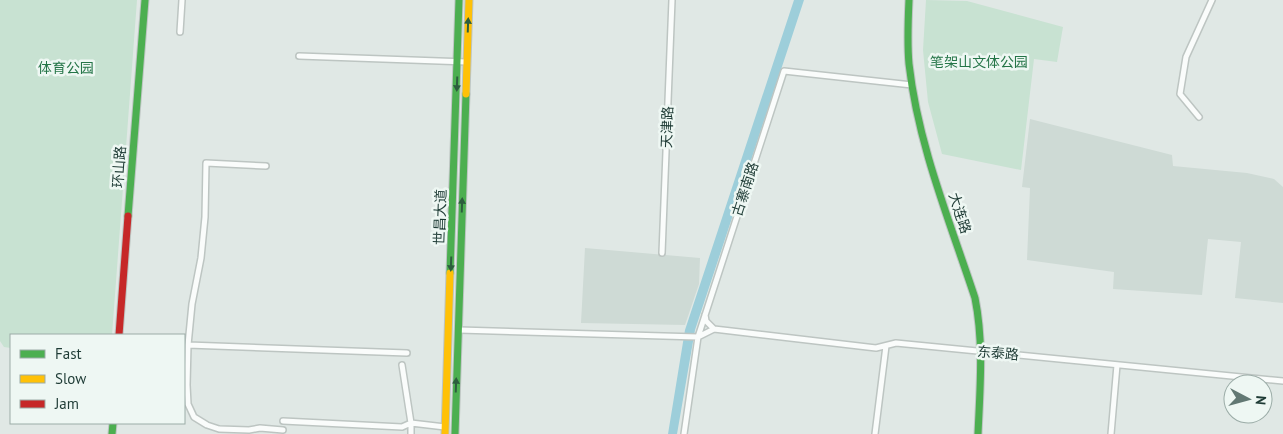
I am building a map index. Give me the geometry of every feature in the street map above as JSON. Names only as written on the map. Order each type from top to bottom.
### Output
[{"type":"main road","name":"环山路","points":[[119,334],[144,0]]},
{"type":"main road","name":"世昌大道","points":[[445,430],[459,0]]},
{"type":"main road","name":"世昌大道","points":[[455,434],[468,0]]},
{"type":"main road","name":"大连路","points":[[909,0],[908,44],[912,85],[925,145],[975,299],[982,352],[978,434]]},
{"type":"street","points":[[180,32],[182,0]]},
{"type":"street","name":"天津路","points":[[662,253],[672,0]]},
{"type":"street","points":[[1199,117],[1180,94],[1181,82],[1186,56],[1212,0]]},
{"type":"street","points":[[299,56],[467,62]]},
{"type":"street","name":"古寨南路","points":[[684,434],[696,337],[784,71],[912,85]]},
{"type":"street","points":[[266,166],[206,164],[205,217],[201,258],[192,304],[188,345],[188,404],[194,417],[218,429],[249,430],[260,428],[283,430]]},
{"type":"street","points":[[459,330],[696,337],[714,329],[706,321],[705,314]]},
{"type":"street","name":"东泰路","points":[[714,329],[876,348],[896,343],[1283,381]]},
{"type":"street","points":[[188,345],[407,354]]},
{"type":"street","points":[[875,434],[886,346]]},
{"type":"street","points":[[1111,434],[1117,365]]},
{"type":"street","points":[[402,366],[411,423],[410,434]]},
{"type":"street","points":[[283,421],[402,427],[411,423],[445,430]]},
{"type":"shaded area","points":[[1030,119],[1172,155],[1173,166],[1247,173],[1274,179],[1283,187],[1283,303],[1235,298],[1241,242],[1208,239],[1202,295],[1113,289],[1114,272],[1027,260],[1030,188],[1022,187]]},
{"type":"shaded area","points":[[585,248],[700,258],[699,284],[685,325],[581,323]]},
{"type":"green space","name":"体育公园","points":[[0,0],[137,0],[112,334],[10,334],[10,348],[4,347],[0,341]]},
{"type":"green space","name":"笔架山文体公园","points":[[926,0],[967,1],[1063,27],[1057,62],[1034,59],[1021,170],[942,154],[928,102],[923,50]]},
{"type":"water","points":[[794,0],[804,0],[695,330],[677,434],[668,434],[685,330]]},
{"type":"traffic: fast","points":[[128,216],[145,0]]},
{"type":"traffic: fast","points":[[450,273],[459,0]]},
{"type":"traffic: fast","points":[[909,0],[909,64],[913,94],[927,154],[975,298],[978,315],[981,366],[978,434]]},
{"type":"traffic: fast","points":[[455,434],[466,94]]},
{"type":"traffic: fast","points":[[112,434],[113,424]]},
{"type":"traffic: slow","points":[[466,94],[469,0]]},
{"type":"traffic: slow","points":[[445,434],[450,273]]},
{"type":"traffic: jam","points":[[119,334],[128,216]]}]
